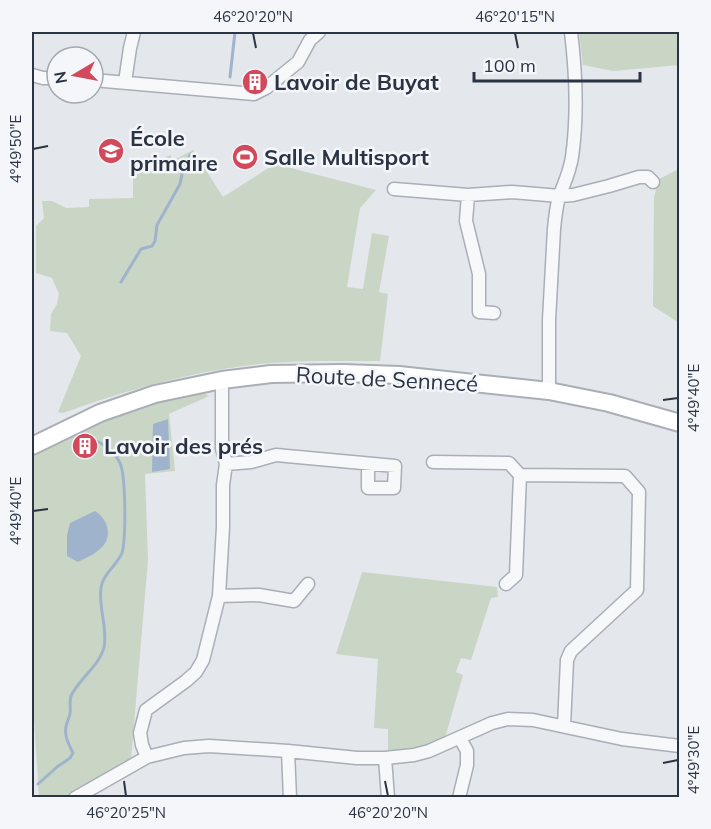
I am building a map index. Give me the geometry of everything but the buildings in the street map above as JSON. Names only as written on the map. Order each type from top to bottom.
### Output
[{"type":"street","points":[[125,82],[134,32]]},
{"type":"street","points":[[105,81],[254,94],[266,88],[298,62],[310,40],[319,32]]},
{"type":"street","points":[[549,391],[549,320],[555,215],[572,158],[576,103],[576,71],[571,32]]},
{"type":"street","points":[[394,189],[468,195],[512,192],[560,196],[582,193],[639,177],[648,177],[653,182]]},
{"type":"street","points":[[468,195],[466,220],[479,274],[479,312],[494,313]]},
{"type":"street","name":"Route de Sennecé","points":[[32,446],[100,413],[155,394],[222,380],[272,374],[399,375],[549,391],[609,403],[680,423]]},
{"type":"street","points":[[147,757],[140,733],[146,711],[196,672],[203,660],[219,596],[223,485],[226,464],[222,448],[222,380]]},
{"type":"street","points":[[226,464],[251,462],[276,455],[368,465]]},
{"type":"street","points":[[433,462],[509,464],[520,475],[625,476],[639,492],[637,590],[571,651],[567,660],[564,726]]},
{"type":"street","points":[[506,584],[516,575],[520,475]]},
{"type":"street","points":[[219,596],[259,595],[294,601],[308,584]]},
{"type":"street","points":[[75,798],[147,757],[184,748],[209,746],[357,758],[385,758],[429,751],[492,723],[508,719],[533,720],[622,740],[680,746]]},
{"type":"street","points":[[459,798],[467,765],[467,751],[460,738]]},
{"type":"street","points":[[288,751],[290,798]]},
{"type":"street","points":[[385,758],[388,798]]},
{"type":"green space","points":[[579,32],[679,32],[679,65],[613,71],[583,65]]},
{"type":"green space","points":[[193,150],[223,197],[284,158],[291,168],[376,190],[360,208],[347,287],[363,289],[372,233],[389,236],[379,292],[388,294],[380,361],[290,362],[235,367],[160,382],[63,413],[58,412],[81,356],[67,333],[50,331],[51,314],[57,304],[59,294],[52,278],[36,273],[36,226],[44,218],[42,201],[52,201],[66,208],[89,207],[89,199],[133,198],[133,172],[152,171],[152,164],[170,155],[174,160]]},
{"type":"green space","points":[[679,169],[679,323],[653,306],[654,197],[659,179]]},
{"type":"green space","points":[[202,392],[209,396],[169,414],[175,471],[145,474],[148,560],[131,760],[71,794],[63,797],[39,797],[32,702],[32,466],[34,465],[32,457],[91,426],[189,393]]},
{"type":"green space","points":[[362,572],[497,587],[498,597],[491,598],[471,660],[461,658],[456,672],[463,675],[445,738],[408,752],[388,753],[388,729],[374,728],[378,659],[336,654]]},
{"type":"water","points":[[168,419],[170,469],[152,472],[153,424]]},
{"type":"water","points":[[95,511],[104,519],[108,529],[107,540],[98,551],[78,562],[67,556],[67,535],[70,523]]},
{"type":"waterway","points":[[230,77],[235,32]]},
{"type":"waterway","points":[[121,282],[141,249],[152,246],[155,241],[157,225],[180,184],[184,165],[191,154]]},
{"type":"waterway","points":[[38,784],[73,753],[66,735],[70,698],[102,654],[105,640],[101,588],[104,579],[122,553],[125,522],[122,470],[115,455],[93,439]]},
{"type":"place","name":"Lavoir de Buyat","points":[[255,82]]},
{"type":"place","name":"École primaire","points":[[111,151]]},
{"type":"place","name":"Salle Multisport","points":[[245,157]]},
{"type":"place","name":"Lavoir des prés","points":[[85,446]]}]
